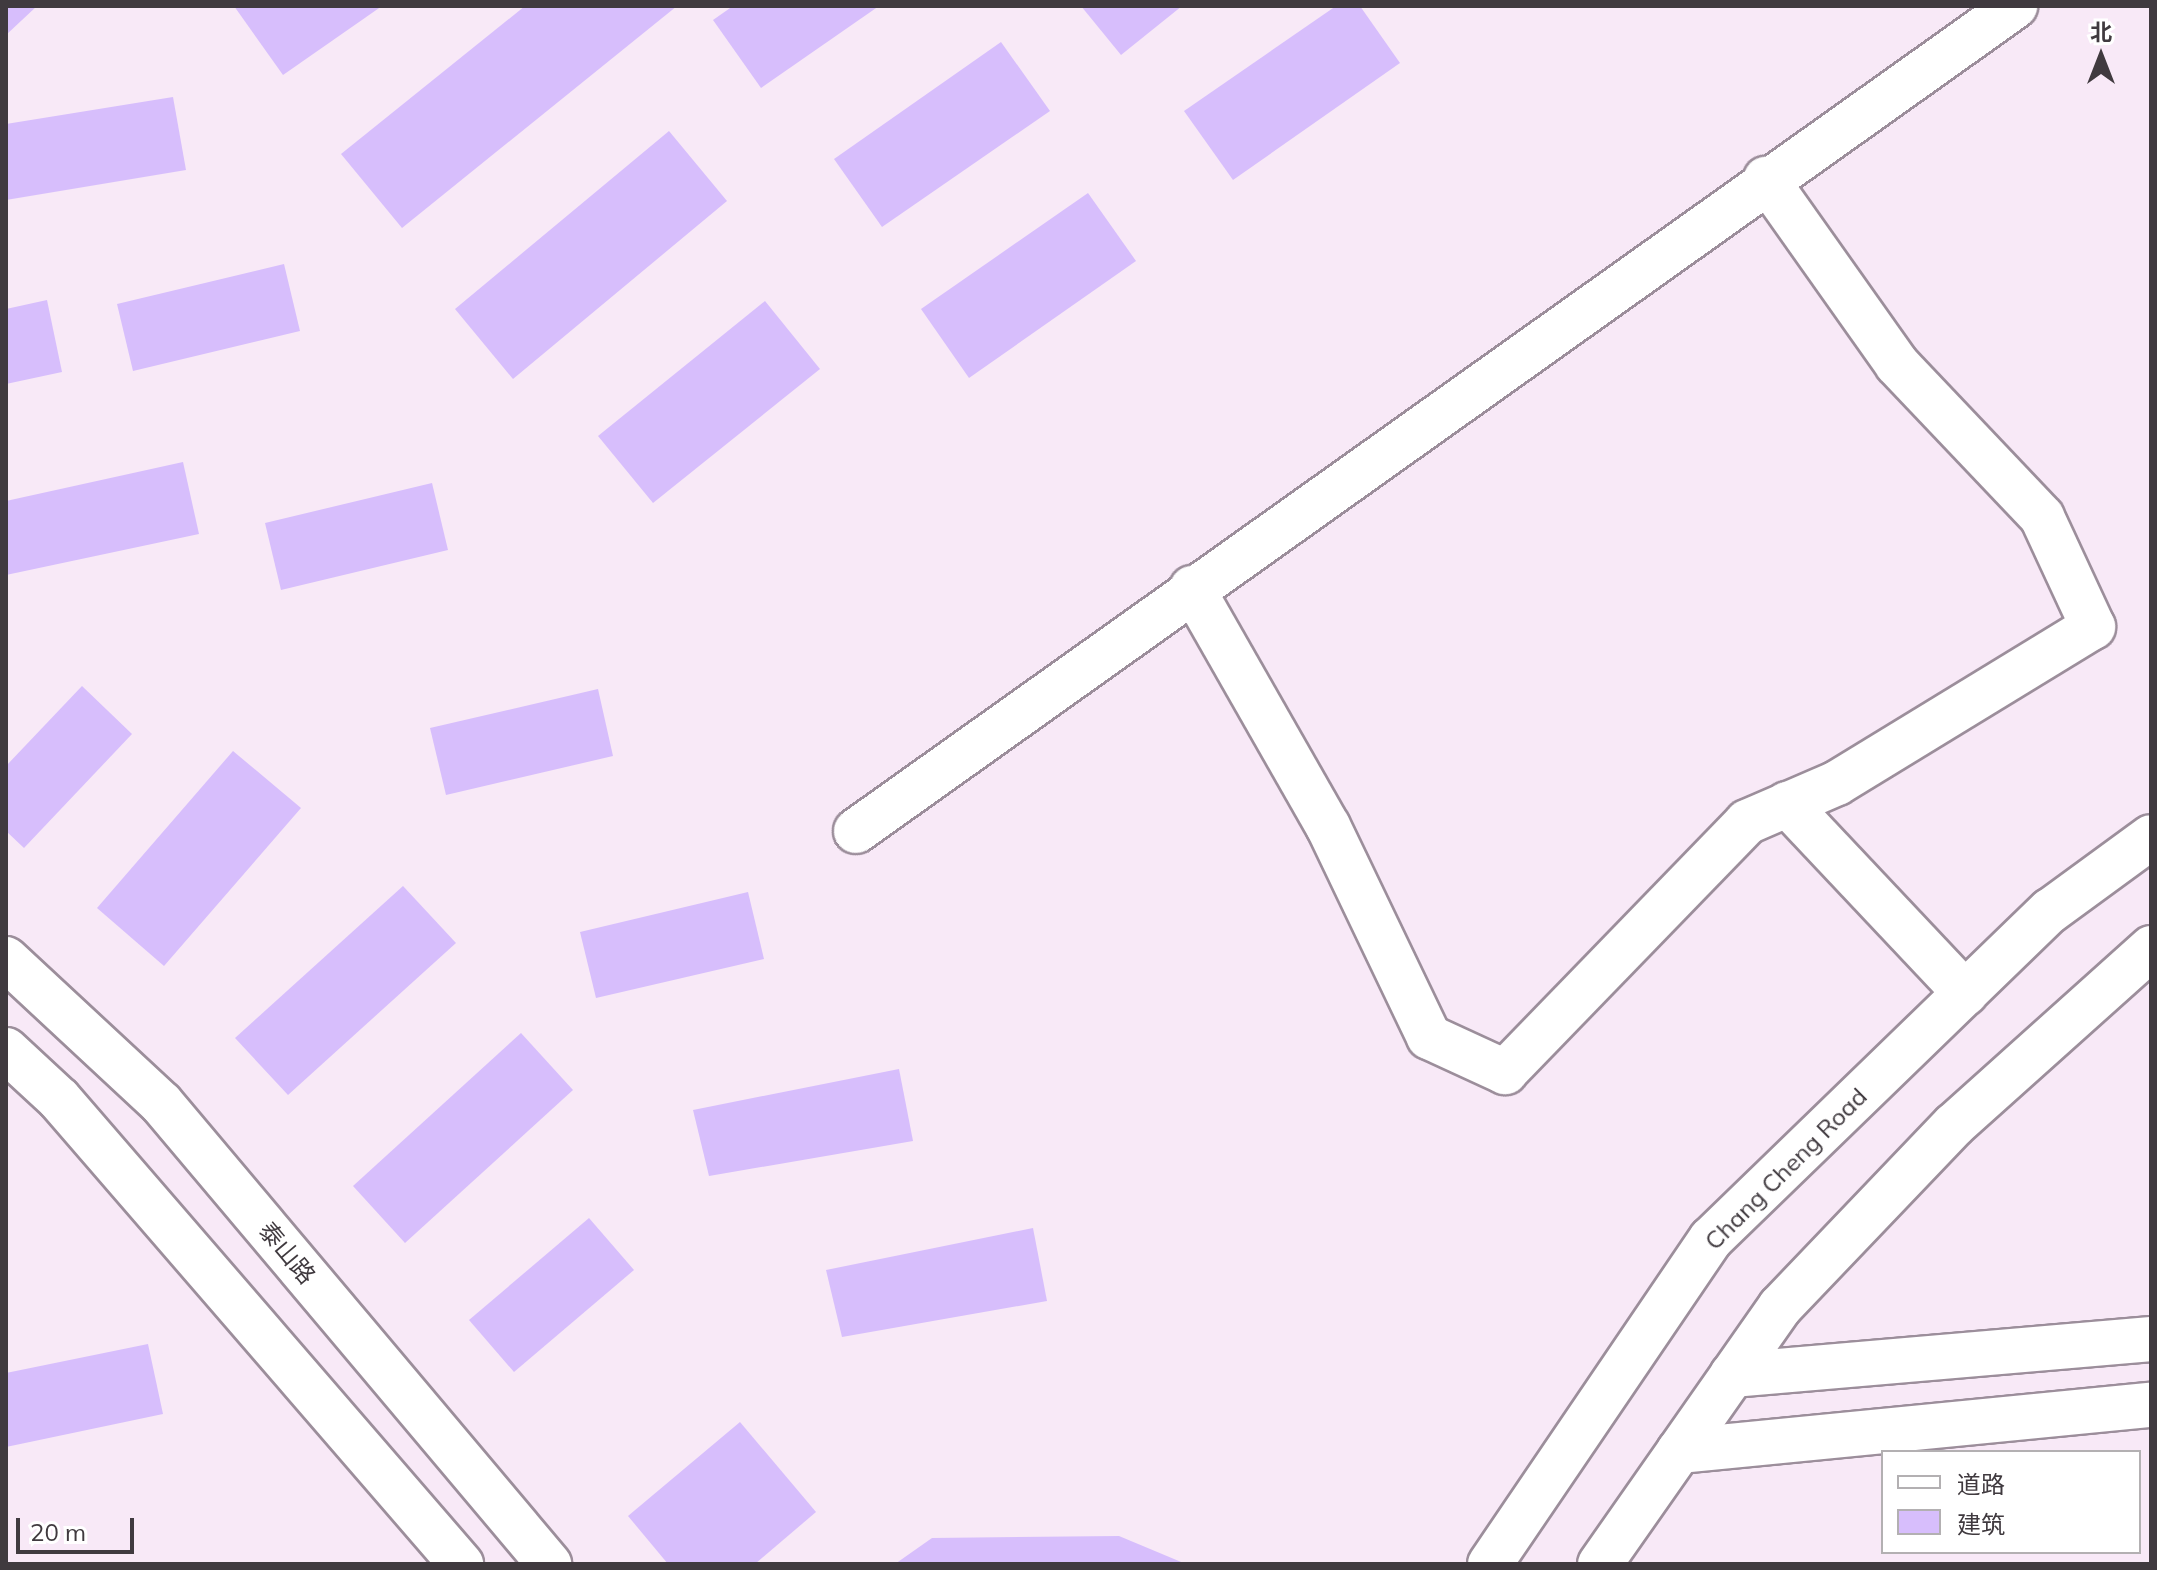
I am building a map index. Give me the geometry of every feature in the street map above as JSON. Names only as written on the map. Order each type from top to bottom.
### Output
[{"type":"street","points":[[856,831],[1766,179],[2015,6]]},
{"type":"street","points":[[1192,588],[1328,826],[1429,1037],[1505,1072],[1747,822],[1837,783],[2093,627],[2042,517],[1897,364],[1766,179]]},
{"type":"street","points":[[1787,804],[1965,993]]},
{"type":"street","name":"Chang Cheng Road","points":[[1490,1564],[1711,1239],[2050,911],[2151,837]]},
{"type":"street","points":[[1600,1564],[1780,1307],[1954,1125],[2151,948]]},
{"type":"street","name":"泰山路","points":[[6,959],[161,1103],[549,1564]]},
{"type":"street","points":[[6,1050],[59,1099],[461,1564]]},
{"type":"street","points":[[1732,1375],[2151,1339]]},
{"type":"street","points":[[1679,1451],[2151,1405]]},
{"type":"building","points":[[6,6],[37,6],[6,35]]},
{"type":"building","points":[[234,6],[382,6],[283,75]]},
{"type":"building","points":[[525,6],[677,6],[402,228],[341,154]]},
{"type":"building","points":[[733,6],[879,6],[761,88],[713,20]]},
{"type":"building","points":[[1081,6],[1182,6],[1121,55]]},
{"type":"building","points":[[1336,6],[1360,6],[1400,63],[1233,180],[1184,111]]},
{"type":"building","points":[[1001,42],[1050,111],[882,227],[834,159]]},
{"type":"building","points":[[173,97],[186,170],[6,200],[6,124]]},
{"type":"building","points":[[669,131],[727,201],[513,379],[455,309]]},
{"type":"building","points":[[1088,193],[1136,261],[969,378],[921,309]]},
{"type":"building","points":[[284,264],[300,331],[133,371],[117,304]]},
{"type":"building","points":[[47,300],[62,372],[6,384],[6,309]]},
{"type":"building","points":[[765,301],[820,369],[653,503],[598,436]]},
{"type":"building","points":[[183,462],[199,534],[6,575],[6,501]]},
{"type":"building","points":[[432,483],[448,550],[281,590],[265,523]]},
{"type":"building","points":[[82,686],[132,734],[24,848],[6,831],[6,766]]},
{"type":"building","points":[[598,689],[613,756],[446,795],[430,728]]},
{"type":"building","points":[[233,751],[301,808],[164,966],[97,908]]},
{"type":"building","points":[[403,886],[456,943],[288,1095],[235,1038]]},
{"type":"building","points":[[748,892],[764,959],[596,998],[580,932]]},
{"type":"building","points":[[521,1033],[573,1090],[405,1243],[353,1186]]},
{"type":"building","points":[[899,1069],[913,1141],[709,1176],[693,1110]]},
{"type":"building","points":[[589,1218],[634,1270],[514,1372],[469,1320]]},
{"type":"building","points":[[1033,1228],[1047,1301],[842,1337],[826,1270]]},
{"type":"building","points":[[148,1344],[163,1414],[6,1447],[6,1373]]},
{"type":"building","points":[[740,1422],[816,1512],[755,1564],[668,1564],[628,1516]]},
{"type":"building","points":[[1119,1536],[1186,1564],[895,1564],[932,1538]]}]
